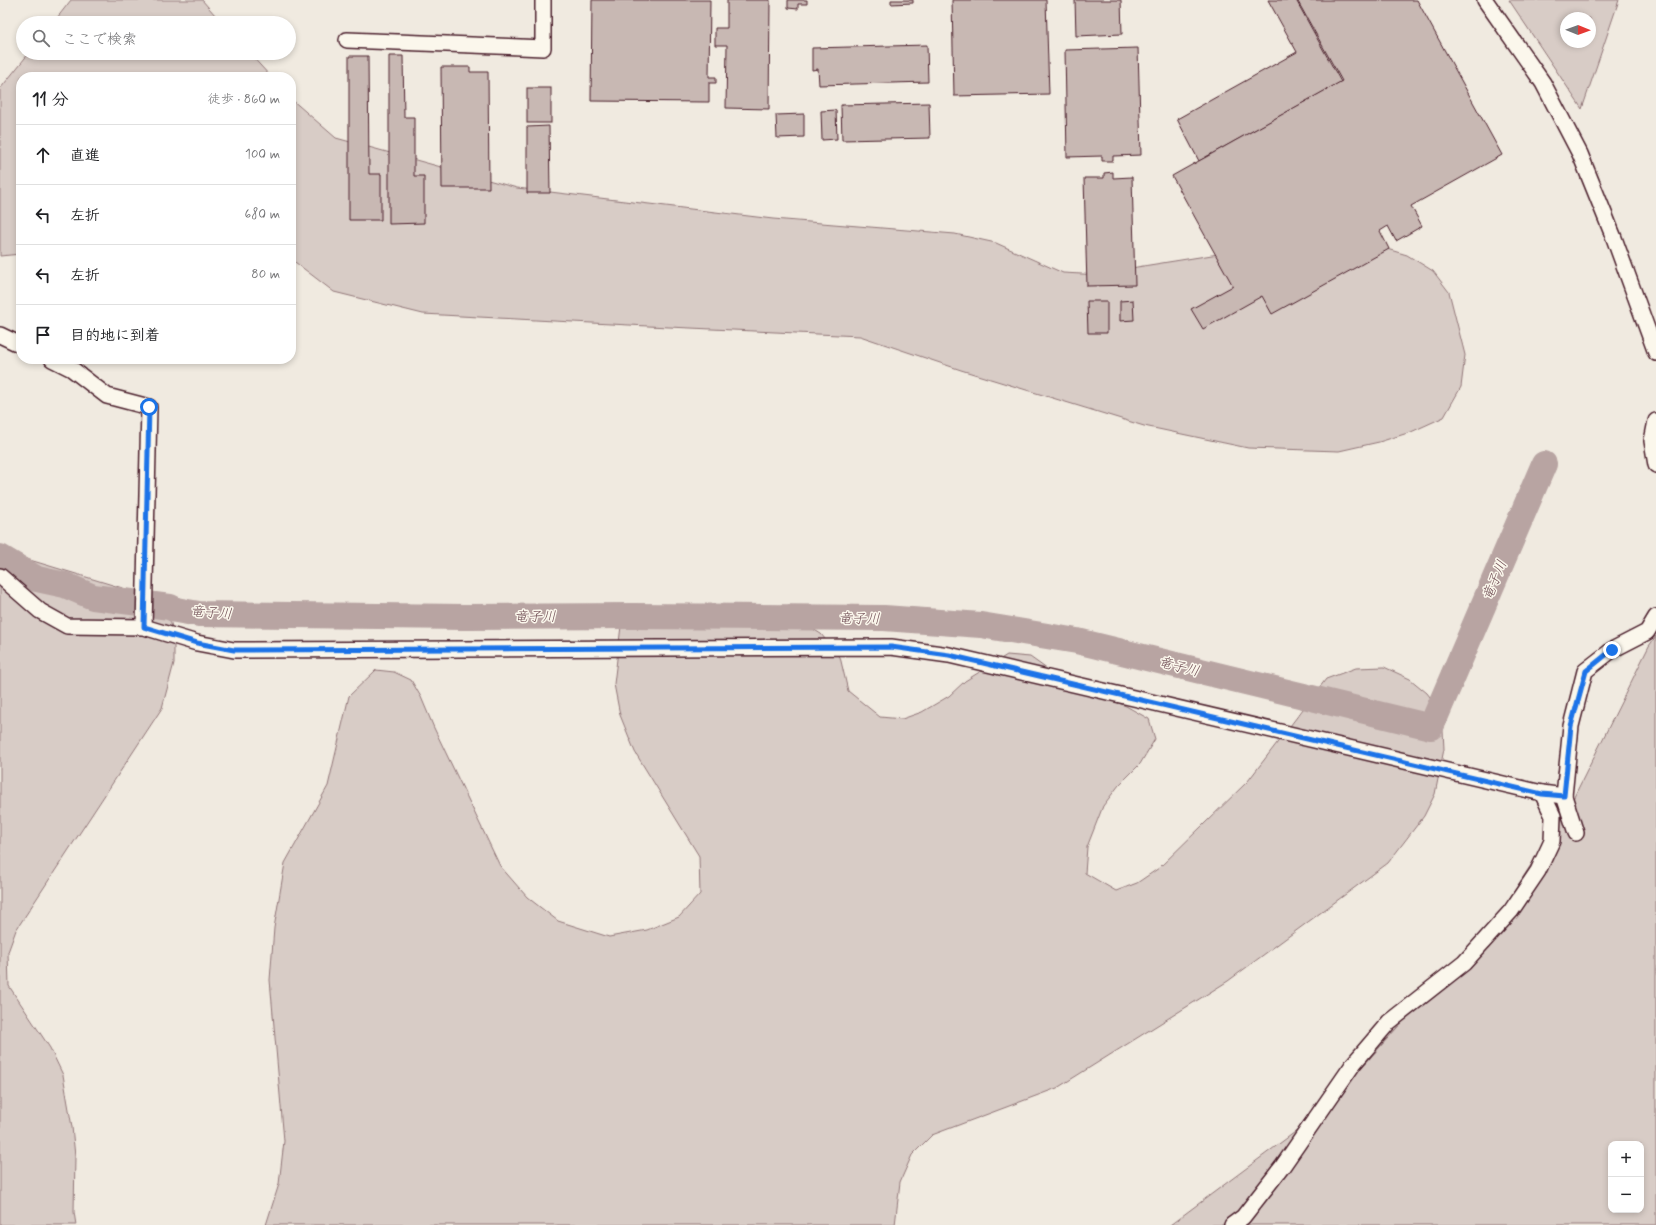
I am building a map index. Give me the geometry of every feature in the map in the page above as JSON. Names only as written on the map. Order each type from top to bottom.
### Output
[{"type":"street","points":[[347,40],[543,48],[544,0]]},
{"type":"street","points":[[1485,0],[1543,83],[1580,154],[1614,238],[1656,353]]},
{"type":"street","points":[[0,335],[16,343]]},
{"type":"street","points":[[62,364],[72,369],[107,396],[149,407],[144,627]]},
{"type":"street","points":[[1656,422],[1652,441],[1656,465]]},
{"type":"street","points":[[0,576],[40,611],[67,626],[144,627],[197,643],[234,650],[891,647],[949,655],[1542,794],[1564,796]]},
{"type":"street","points":[[1576,833],[1564,796],[1571,726],[1586,671],[1612,650],[1647,632],[1656,617]]},
{"type":"street","points":[[1232,1225],[1243,1217],[1282,1167],[1354,1063],[1389,1022],[1464,963],[1511,911],[1538,871],[1552,841],[1553,816],[1542,794]]},
{"type":"shaded area","points":[[71,0],[202,0],[216,16],[58,16]]},
{"type":"shaded area","points":[[1509,0],[1619,0],[1582,109]]},
{"type":"shaded area","points":[[23,60],[255,60],[266,72],[16,72],[16,254],[0,256],[0,89]]},
{"type":"shaded area","points":[[296,103],[336,138],[517,188],[773,219],[955,234],[996,243],[1063,273],[1100,275],[1137,267],[1287,243],[1357,240],[1407,255],[1433,271],[1449,292],[1465,355],[1461,387],[1444,417],[1411,432],[1379,442],[1339,451],[1248,448],[1144,426],[961,370],[860,336],[423,314],[334,292],[296,263]]},
{"type":"shaded area","points":[[0,551],[149,596],[169,616],[174,635],[174,663],[162,708],[16,930],[8,952],[9,986],[50,1048],[63,1075],[72,1127],[75,1156],[74,1212],[76,1225],[0,1225]]},
{"type":"shaded area","points":[[724,607],[770,611],[793,617],[821,634],[840,657],[848,691],[880,717],[902,719],[922,712],[949,696],[965,681],[1007,655],[1030,657],[1065,682],[1126,706],[1149,719],[1155,739],[1140,764],[1119,785],[1103,806],[1087,847],[1085,873],[1116,891],[1137,883],[1159,868],[1248,781],[1326,679],[1356,668],[1384,667],[1410,679],[1427,693],[1442,713],[1444,749],[1435,794],[1424,816],[1388,863],[1228,981],[1057,1088],[932,1135],[912,1155],[900,1182],[895,1225],[266,1225],[279,1184],[284,1141],[270,980],[274,928],[285,863],[328,786],[349,696],[376,670],[394,672],[411,680],[421,697],[434,728],[500,866],[527,897],[558,921],[609,937],[647,930],[679,917],[700,894],[699,856],[635,752],[620,715],[614,684],[621,626],[645,616],[671,608]]},
{"type":"shaded area","points":[[1656,636],[1656,1225],[1170,1225],[1322,1112],[1502,910],[1572,801],[1649,646]]},
{"type":"building","points":[[592,0],[710,0],[709,77],[716,77],[716,83],[709,83],[709,102],[591,101]]},
{"type":"building","points":[[727,0],[770,0],[769,109],[726,108],[727,45],[715,45],[715,28],[727,28]]},
{"type":"building","points":[[788,0],[807,0],[807,4],[798,4],[798,9],[788,8]]},
{"type":"building","points":[[891,0],[913,0],[913,3],[891,4]]},
{"type":"building","points":[[952,0],[1046,0],[1049,94],[954,96]]},
{"type":"building","points":[[1075,0],[1121,0],[1122,34],[1076,36]]},
{"type":"building","points":[[1268,0],[1296,0],[1341,82],[1199,161],[1177,119],[1297,52]]},
{"type":"building","points":[[1297,0],[1417,0],[1502,155],[1411,206],[1422,226],[1396,241],[1388,226],[1380,231],[1389,249],[1272,314],[1262,296],[1203,329],[1191,309],[1233,286],[1172,176],[1342,81]]},
{"type":"building","points":[[927,45],[928,82],[819,85],[818,69],[812,70],[812,48]]},
{"type":"building","points":[[1138,48],[1141,155],[1113,156],[1113,161],[1102,161],[1102,156],[1067,157],[1065,50]]},
{"type":"building","points":[[349,56],[368,56],[369,174],[381,174],[381,220],[349,220]]},
{"type":"building","points":[[389,56],[403,56],[404,117],[414,117],[414,176],[424,176],[424,223],[389,224]]},
{"type":"building","points":[[441,67],[470,67],[470,72],[488,72],[489,188],[442,188]]},
{"type":"building","points":[[527,88],[551,88],[551,123],[527,123]]},
{"type":"building","points":[[929,103],[930,138],[842,140],[841,105]]},
{"type":"building","points":[[836,110],[837,139],[822,140],[821,111]]},
{"type":"building","points":[[804,114],[804,137],[777,138],[776,115]]},
{"type":"building","points":[[549,126],[550,193],[527,193],[527,127]]},
{"type":"building","points":[[1113,172],[1113,178],[1132,177],[1135,285],[1087,286],[1084,178],[1104,178],[1104,173]]},
{"type":"building","points":[[1133,300],[1134,320],[1120,321],[1120,301]]},
{"type":"building","points":[[1087,301],[1107,301],[1107,333],[1088,333]]},
{"type":"waterway","name":"竜子川","points":[[0,557],[37,579],[65,585],[93,597],[170,607],[176,610],[199,614],[464,617],[633,616],[884,618],[981,625],[1077,641],[1431,727],[1544,464]]},
{"type":"route","points":[[149,407],[144,627],[197,643],[234,650],[891,647],[949,655],[1542,794],[1564,796],[1571,726],[1586,671],[1612,650]]}]
